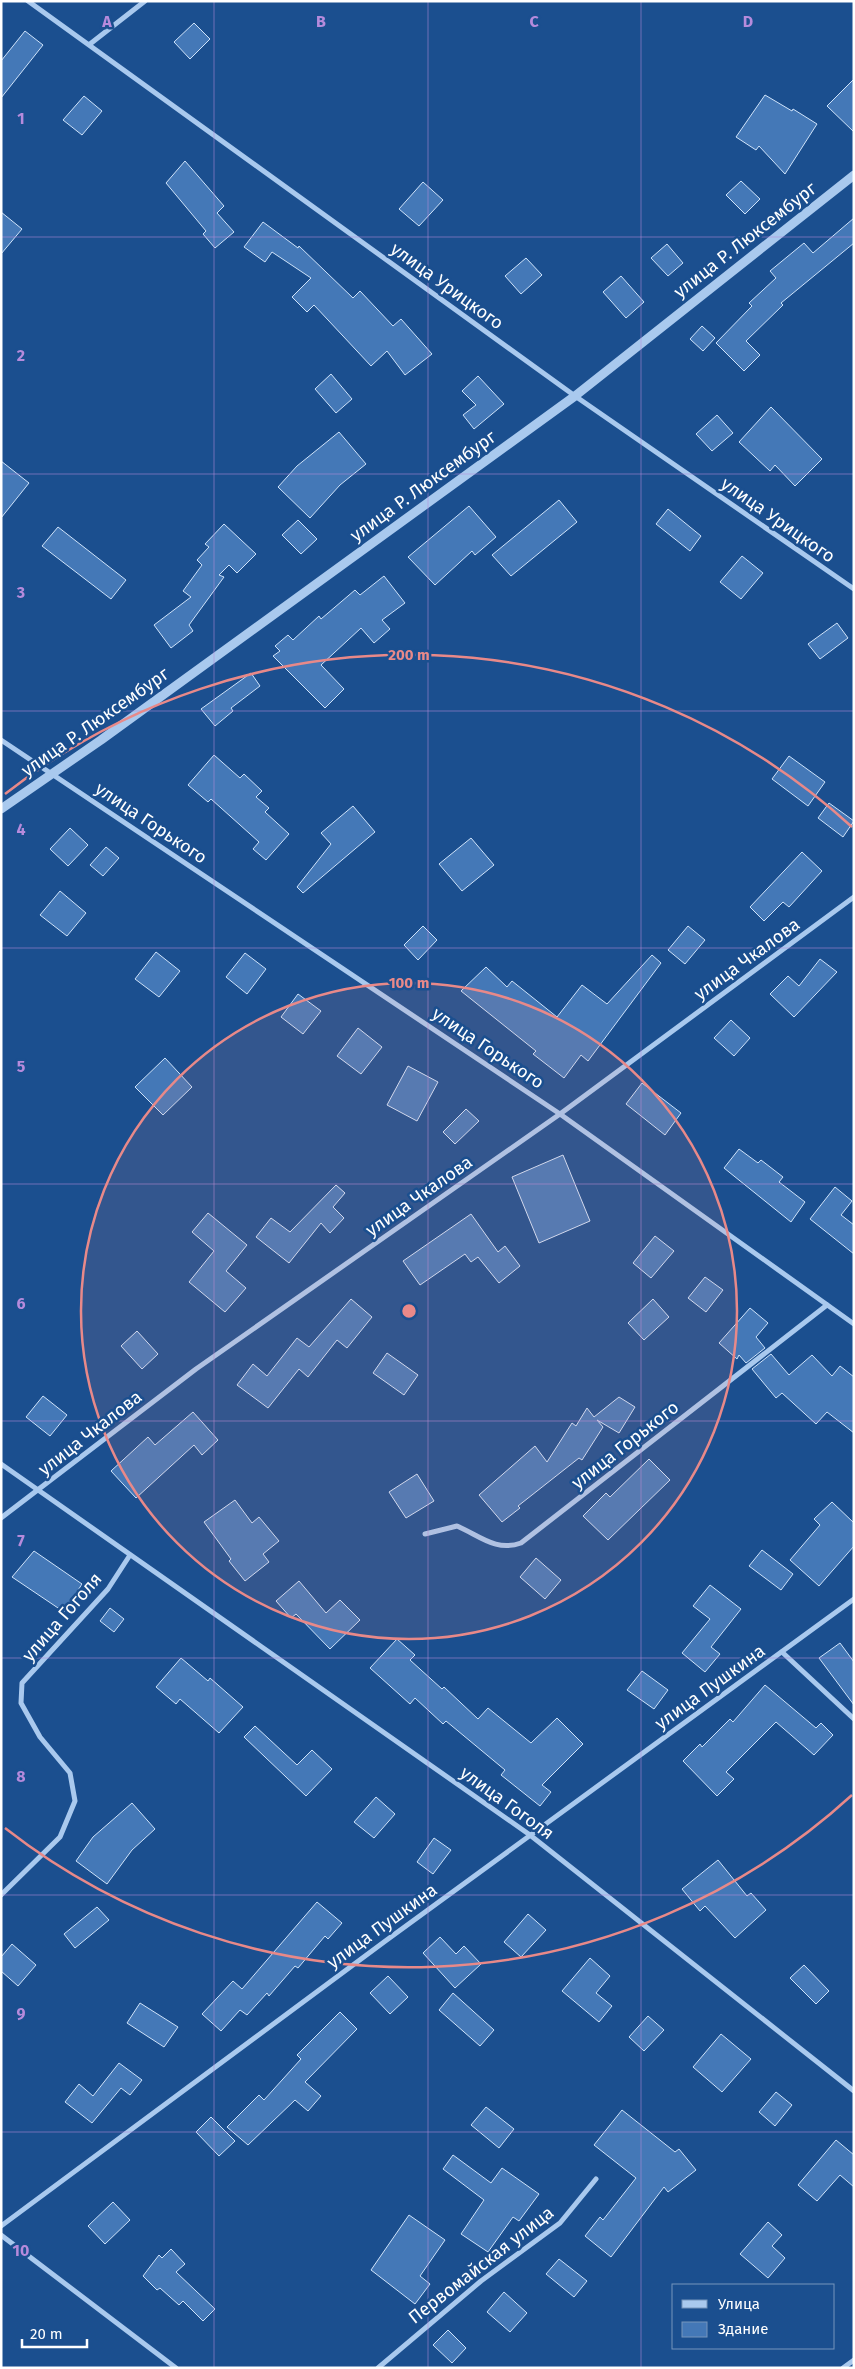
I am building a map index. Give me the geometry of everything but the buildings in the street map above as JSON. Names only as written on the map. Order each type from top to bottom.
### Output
[{"type":"street","name":"улица Урицкого","points":[[28,1],[575,396],[854,590]]},
{"type":"street","points":[[90,44],[145,1]]},
{"type":"street","name":"улица Р. Люксембург","points":[[1,809],[575,396],[854,175]]},
{"type":"street","name":"улица Горького","points":[[1,740],[560,1114],[854,1324]]},
{"type":"street","name":"улица Чкалова","points":[[1,1518],[196,1369],[560,1114],[854,897]]},
{"type":"street","name":"улица Горького","points":[[425,1534],[457,1526],[495,1545],[509,1547],[521,1543],[827,1305]]},
{"type":"street","name":"улица Гоголя","points":[[1,1464],[530,1835],[854,2091]]},
{"type":"street","name":"улица Гоголя","points":[[1,1896],[60,1837],[75,1801],[70,1773],[40,1737],[21,1703],[22,1683],[108,1589],[130,1555]]},
{"type":"street","name":"улица Пушкина","points":[[1,2226],[530,1835],[854,1599]]},
{"type":"street","name":"улица Пушкина","points":[[782,1652],[854,1719]]},
{"type":"street","name":"Первомайская улица","points":[[378,2368],[481,2281],[560,2224],[596,2179]]},
{"type":"street","points":[[1,2235],[173,2367]]},
{"type":"street","points":[[843,2368],[854,2360]]}]
